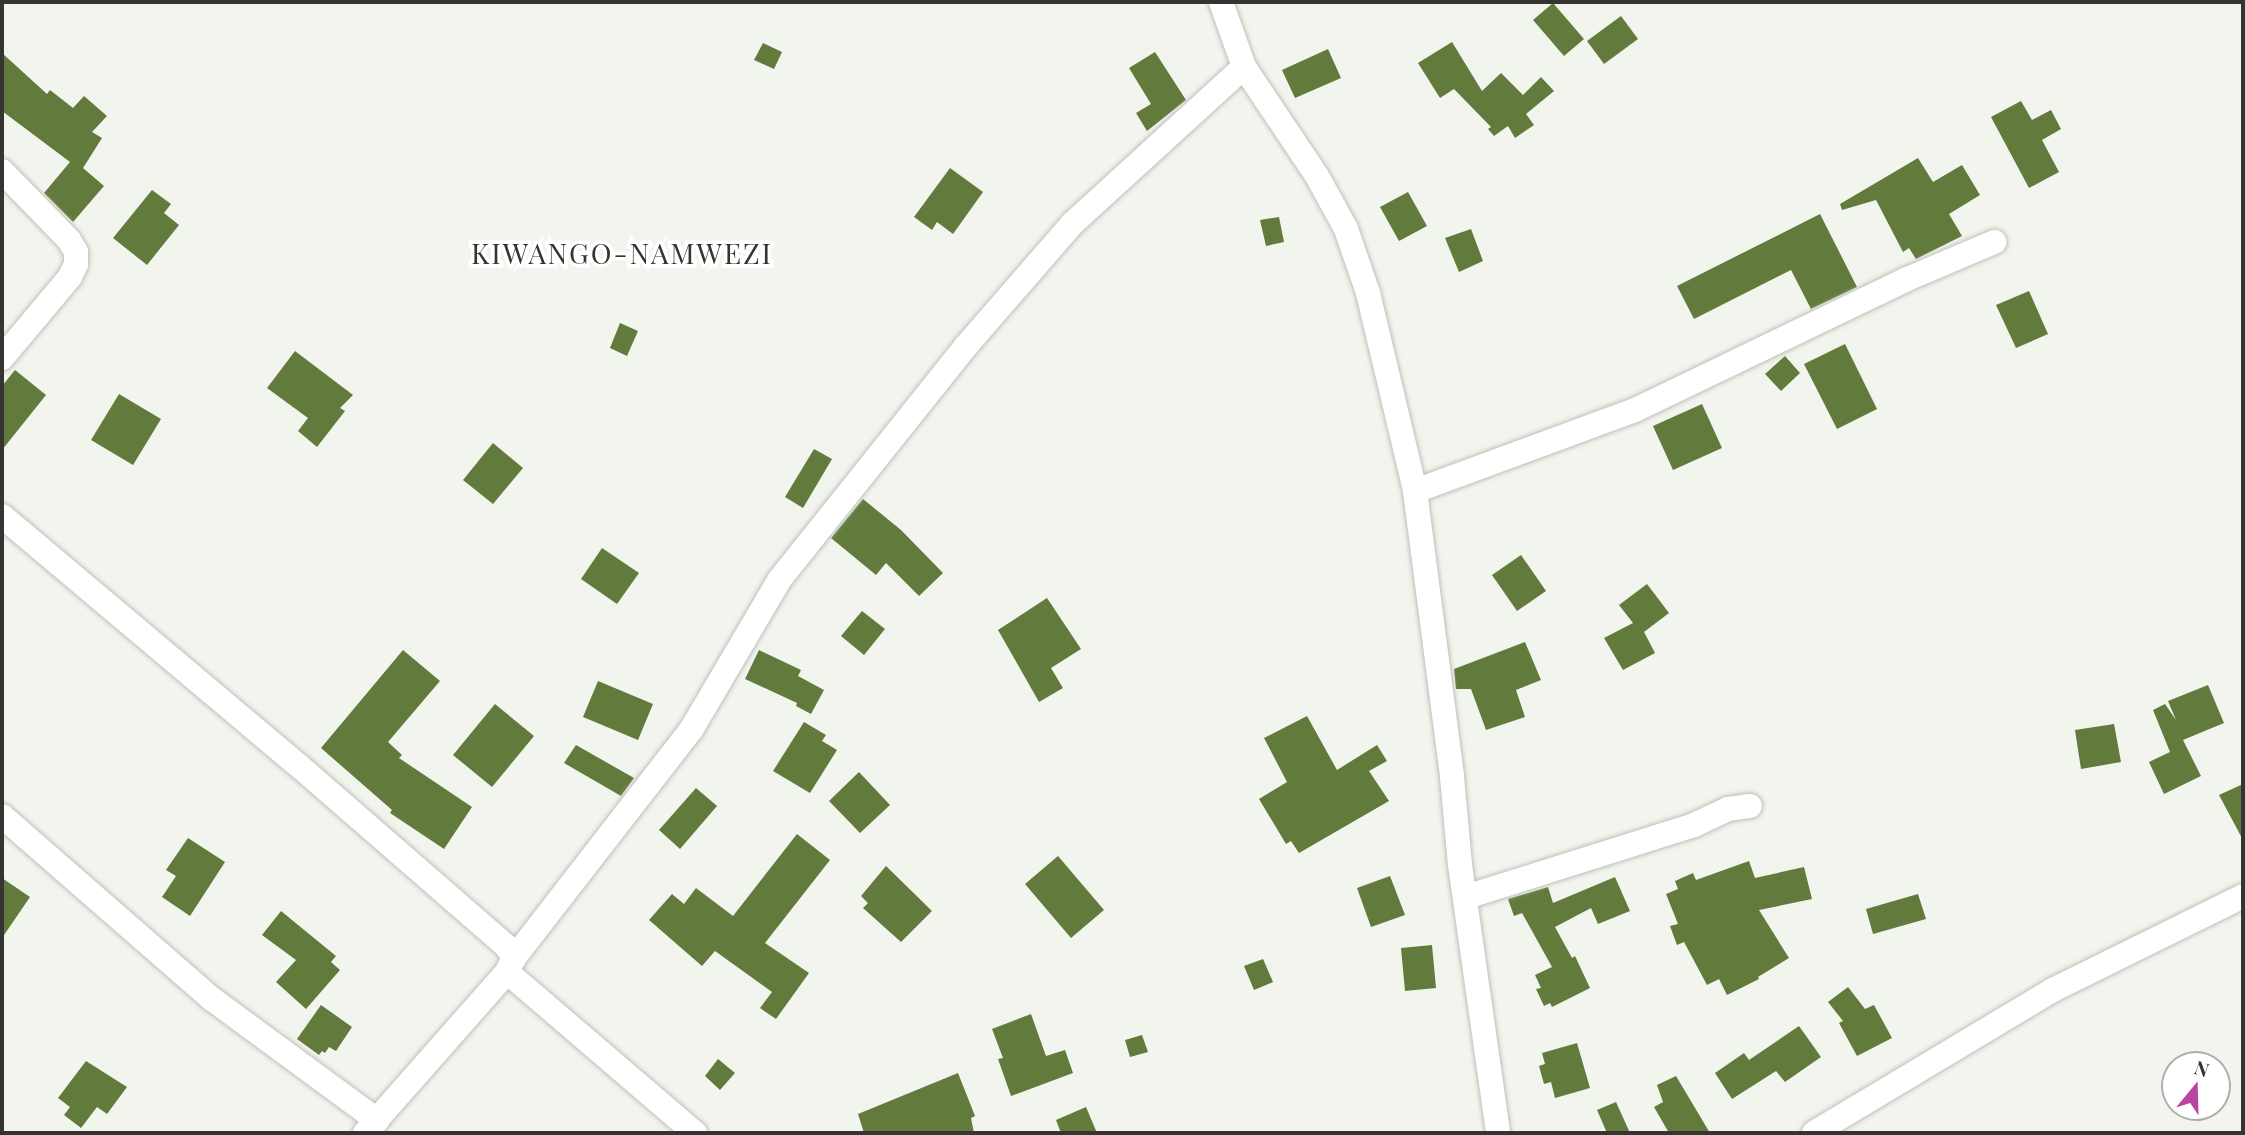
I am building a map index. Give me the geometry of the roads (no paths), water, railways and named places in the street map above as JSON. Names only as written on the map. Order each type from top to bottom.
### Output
[{"type":"street","points":[[1221,2],[1244,67],[1317,176],[1346,229],[1368,293],[1415,491],[1498,1133]]},
{"type":"street","points":[[2,816],[212,999],[371,1126],[511,965],[691,730],[780,579],[966,346],[1073,223],[1244,67]]},
{"type":"street","points":[[2,171],[69,240],[76,253],[76,264],[70,277],[2,358]]},
{"type":"street","points":[[1415,491],[1636,410],[1907,279],[1994,242]]},
{"type":"street","points":[[2,516],[298,765],[507,947],[511,965],[695,1133]]},
{"type":"street","points":[[1466,897],[1694,825],[1728,809],[1750,806]]},
{"type":"street","points":[[1814,1133],[2053,990],[2243,896]]},
{"type":"district","name":"KIWANGO-NAMWEZI","points":[[622,253]]}]
